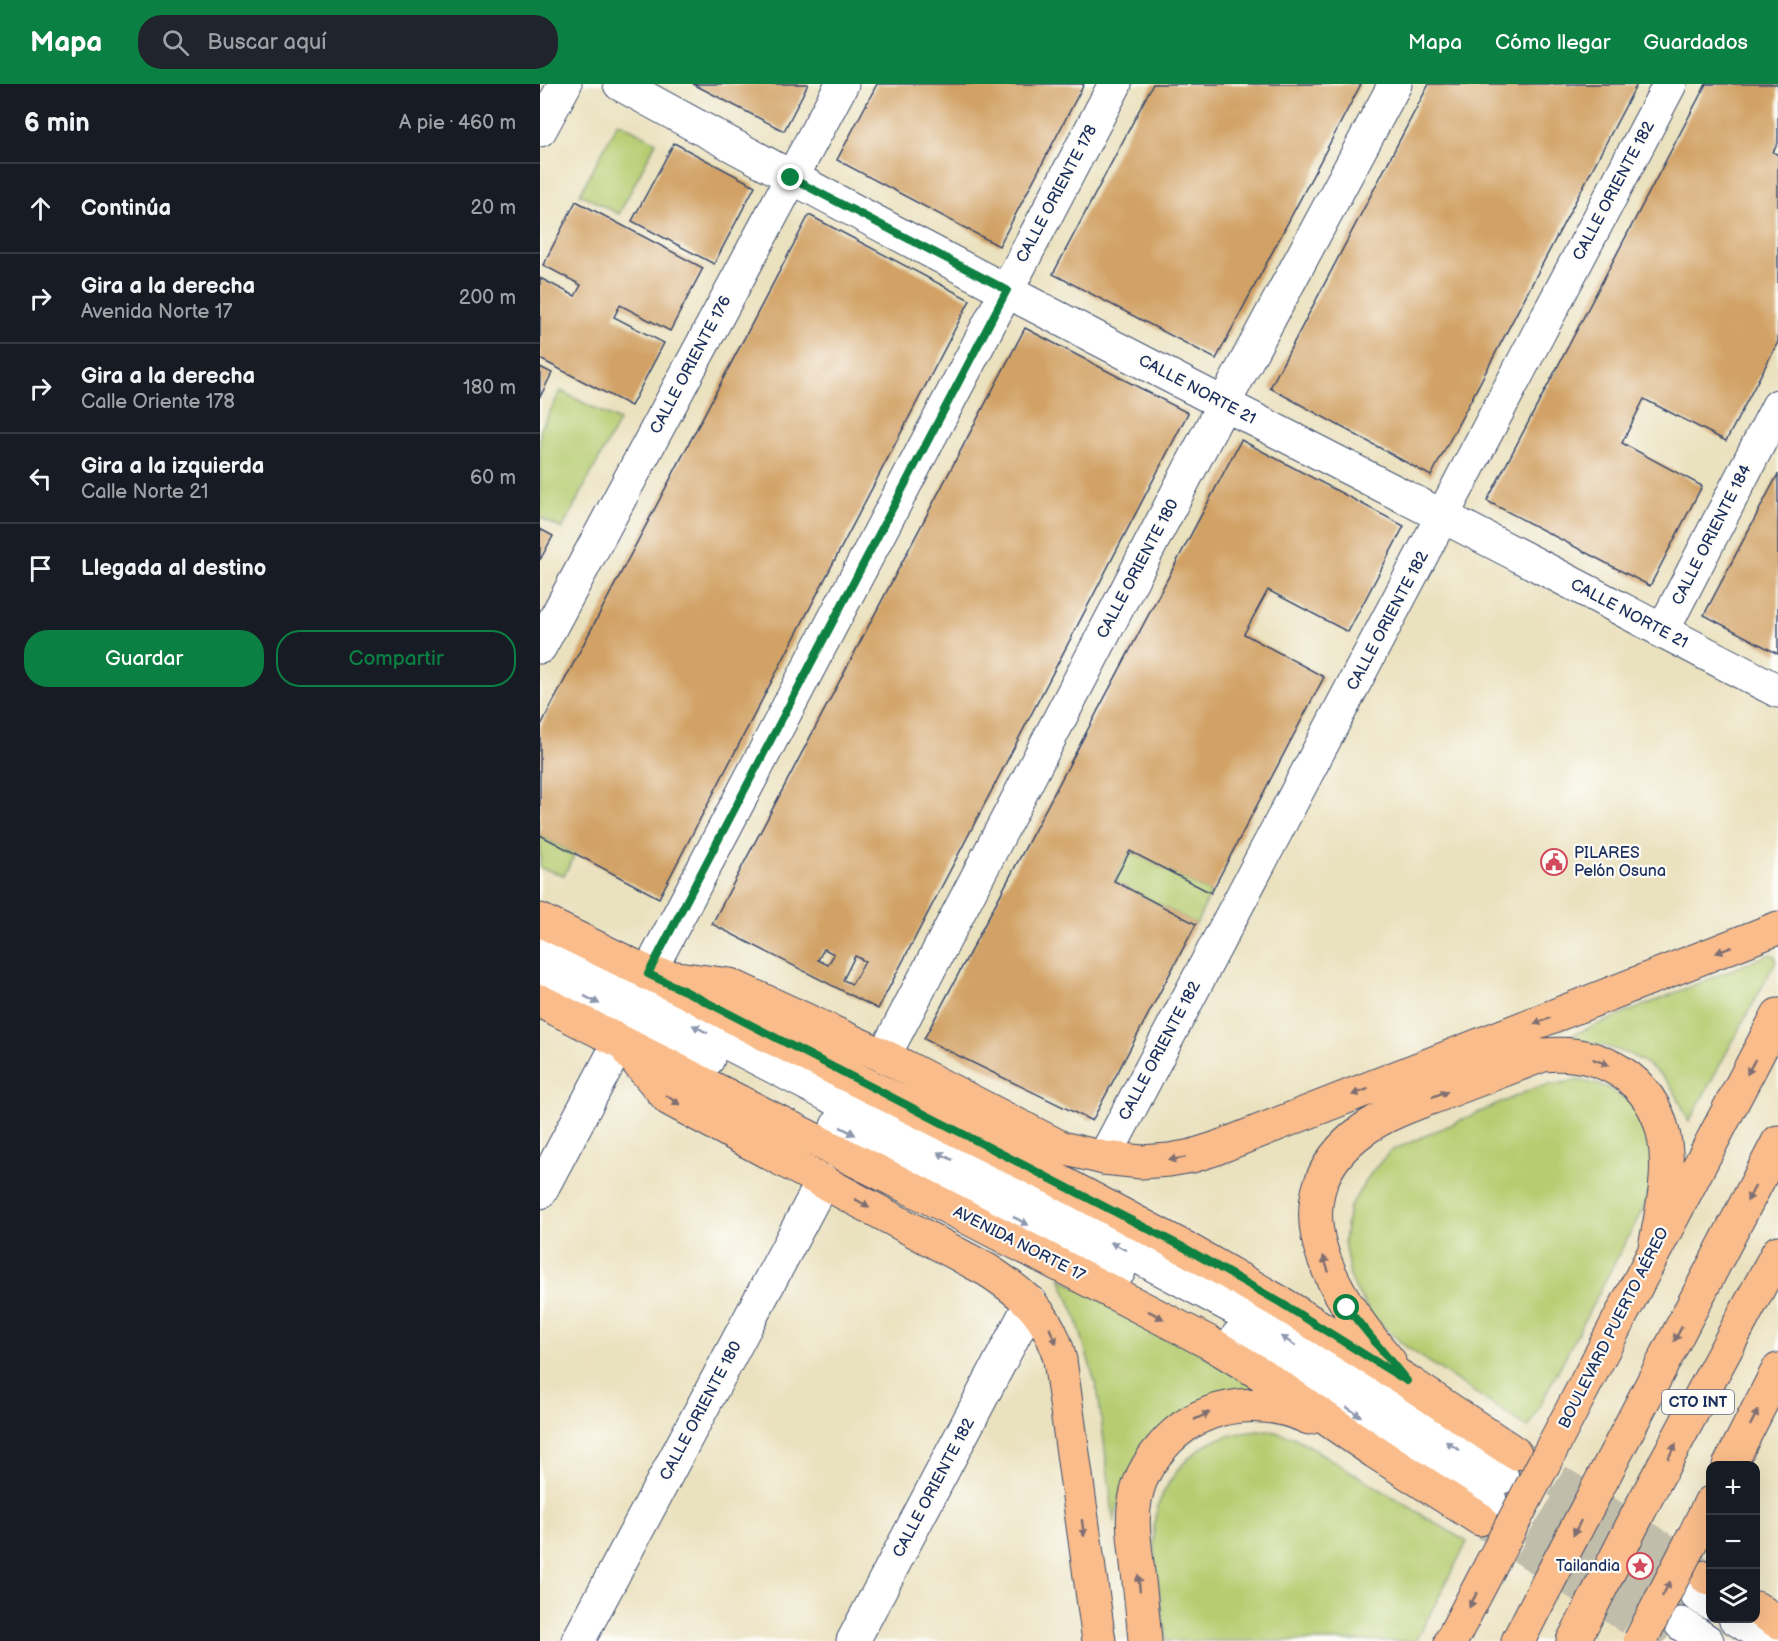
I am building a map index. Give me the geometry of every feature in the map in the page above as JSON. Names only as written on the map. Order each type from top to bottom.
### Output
[{"type":"main road","points":[[540,920],[687,992],[1185,1248],[1281,1303],[1407,1381]]},
{"type":"main road","points":[[648,974],[730,985],[884,1056],[1062,1148],[1104,1158],[1141,1162],[1192,1156],[1214,1149],[1778,928]]},
{"type":"main road","name":"AVENIDA NORTE 17","points":[[540,1001],[1210,1343],[1261,1374],[1352,1437],[1497,1488]]},
{"type":"main road","name":"BOULEVARD PUERTO AÉREO","points":[[1451,1641],[1778,1015]]},
{"type":"main road","points":[[620,1041],[669,1099],[987,1270],[1016,1289],[1042,1315],[1057,1343],[1060,1360],[1099,1641]]},
{"type":"main road","points":[[1497,1488],[1347,1308],[1337,1289],[1319,1242],[1315,1214],[1320,1186],[1334,1160],[1364,1129],[1394,1112],[1543,1055],[1561,1053],[1580,1055],[1614,1067],[1628,1077],[1646,1096],[1659,1119],[1664,1136],[1666,1179],[1655,1247]]},
{"type":"main road","name":"CTO INT","points":[[1518,1641],[1778,1142]]},
{"type":"main road","name":"CTO INT","points":[[1579,1630],[1644,1502],[1778,1252]]},
{"type":"main road","name":"CTO INT","points":[[1732,1461],[1778,1370]]},
{"type":"main road","points":[[1145,1641],[1132,1520],[1135,1498],[1142,1477],[1167,1440],[1184,1426],[1221,1408],[1261,1404],[1301,1414],[1352,1437]]},
{"type":"main road","points":[[1640,1641],[1706,1511]]},
{"type":"main road","points":[[1760,1611],[1778,1622]]},
{"type":"street","points":[[540,130],[565,84]]},
{"type":"street","name":"CALLE NORTE 21","points":[[620,84],[791,178],[1223,405],[1443,516],[1778,691]]},
{"type":"street","name":"CALLE ORIENTE 176","points":[[540,647],[842,84]]},
{"type":"street","name":"CALLE ORIENTE 178","points":[[648,974],[1115,84]]},
{"type":"street","name":"CALLE ORIENTE 180","points":[[884,1056],[1223,405],[1395,84]]},
{"type":"street","name":"CALLE ORIENTE 182","points":[[1104,1158],[1670,84]]},
{"type":"street","name":"CALLE ORIENTE 184","points":[[1662,632],[1778,406]]},
{"type":"street","points":[[540,946],[1045,1207],[1238,1310],[1497,1488]]},
{"type":"street","points":[[540,974],[1211,1319],[1497,1488]]},
{"type":"street","points":[[540,1192],[620,1041]]},
{"type":"street","name":"CALLE ORIENTE 180","points":[[578,1641],[823,1181]]},
{"type":"street","name":"CALLE ORIENTE 182","points":[[854,1641],[1030,1303]]},
{"type":"street","points":[[1743,1623],[1772,1641]]},
{"type":"green space","points":[[618,122],[656,142],[619,214],[580,194]]},
{"type":"green space","points":[[561,391],[619,421],[562,529],[540,517],[540,430]]},
{"type":"green space","points":[[540,835],[575,854],[564,875],[540,868]]},
{"type":"green space","points":[[1130,851],[1211,893],[1196,924],[1114,881]]},
{"type":"green space","points":[[1770,954],[1775,956],[1776,961],[1689,1122],[1670,1085],[1647,1064],[1621,1051],[1592,1043],[1562,1039]]},
{"type":"green space","points":[[1579,1080],[1607,1087],[1630,1102],[1644,1119],[1655,1161],[1647,1201],[1528,1428],[1405,1346],[1372,1316],[1351,1281],[1344,1241],[1349,1208],[1371,1173],[1390,1151],[1537,1087]]},
{"type":"green space","points":[[1060,1278],[1250,1379],[1255,1392],[1121,1493],[1114,1523],[1098,1393],[1076,1317]]},
{"type":"green space","points":[[1268,1430],[1294,1437],[1467,1542],[1416,1641],[1166,1641],[1154,1541],[1156,1515],[1164,1491],[1187,1460],[1206,1445],[1228,1436]]},
{"type":"building","points":[[693,84],[808,84],[784,131]]},
{"type":"building","points":[[877,84],[1084,84],[999,246],[837,160]]},
{"type":"building","points":[[1153,84],[1361,84],[1216,359],[1053,274]]},
{"type":"building","points":[[1429,84],[1637,84],[1431,476],[1270,388]]},
{"type":"building","points":[[1706,84],[1778,84],[1778,143],[1773,152],[1778,155],[1778,342],[1726,441],[1644,399],[1622,443],[1702,486],[1650,586],[1487,501]]},
{"type":"building","points":[[674,143],[755,186],[714,264],[632,221]]},
{"type":"building","points":[[576,201],[703,268],[670,331],[620,305],[614,317],[664,343],[631,406],[540,359],[540,278],[575,296],[581,285],[543,265]]},
{"type":"building","points":[[809,215],[970,300],[659,898],[540,835],[540,727]]},
{"type":"building","points":[[1025,328],[1188,413],[878,1009],[712,924]],"holes":[[[824,949],[834,954],[828,965],[818,960]],[[855,956],[865,961],[852,984],[843,980]]]},
{"type":"building","points":[[540,367],[552,373],[540,397]]},
{"type":"building","points":[[1241,440],[1404,526],[1348,632],[1268,590],[1244,634],[1324,677],[1211,893],[1130,851],[1114,881],[1196,924],[1092,1121],[924,1039]]},
{"type":"building","points":[[1778,474],[1778,654],[1704,615]]},
{"type":"building","points":[[540,529],[553,536],[540,560]]},
{"type":"tunnel","points":[[1516,1454],[1705,1576]]},
{"type":"tunnel","points":[[1505,1479],[1695,1593]]},
{"type":"tunnel","points":[[1491,1501],[1680,1623]]},
{"type":"tunnel","points":[[1481,1520],[1665,1641]]},
{"type":"place","name":"PILARES Pelón Osuna","points":[[1554,862]]},
{"type":"place","name":"Tailandia","points":[[1640,1566]]},
{"type":"route","points":[[791,178],[1007,290],[648,974],[1057,1180],[1185,1248],[1281,1303],[1407,1381],[1347,1308]]}]
